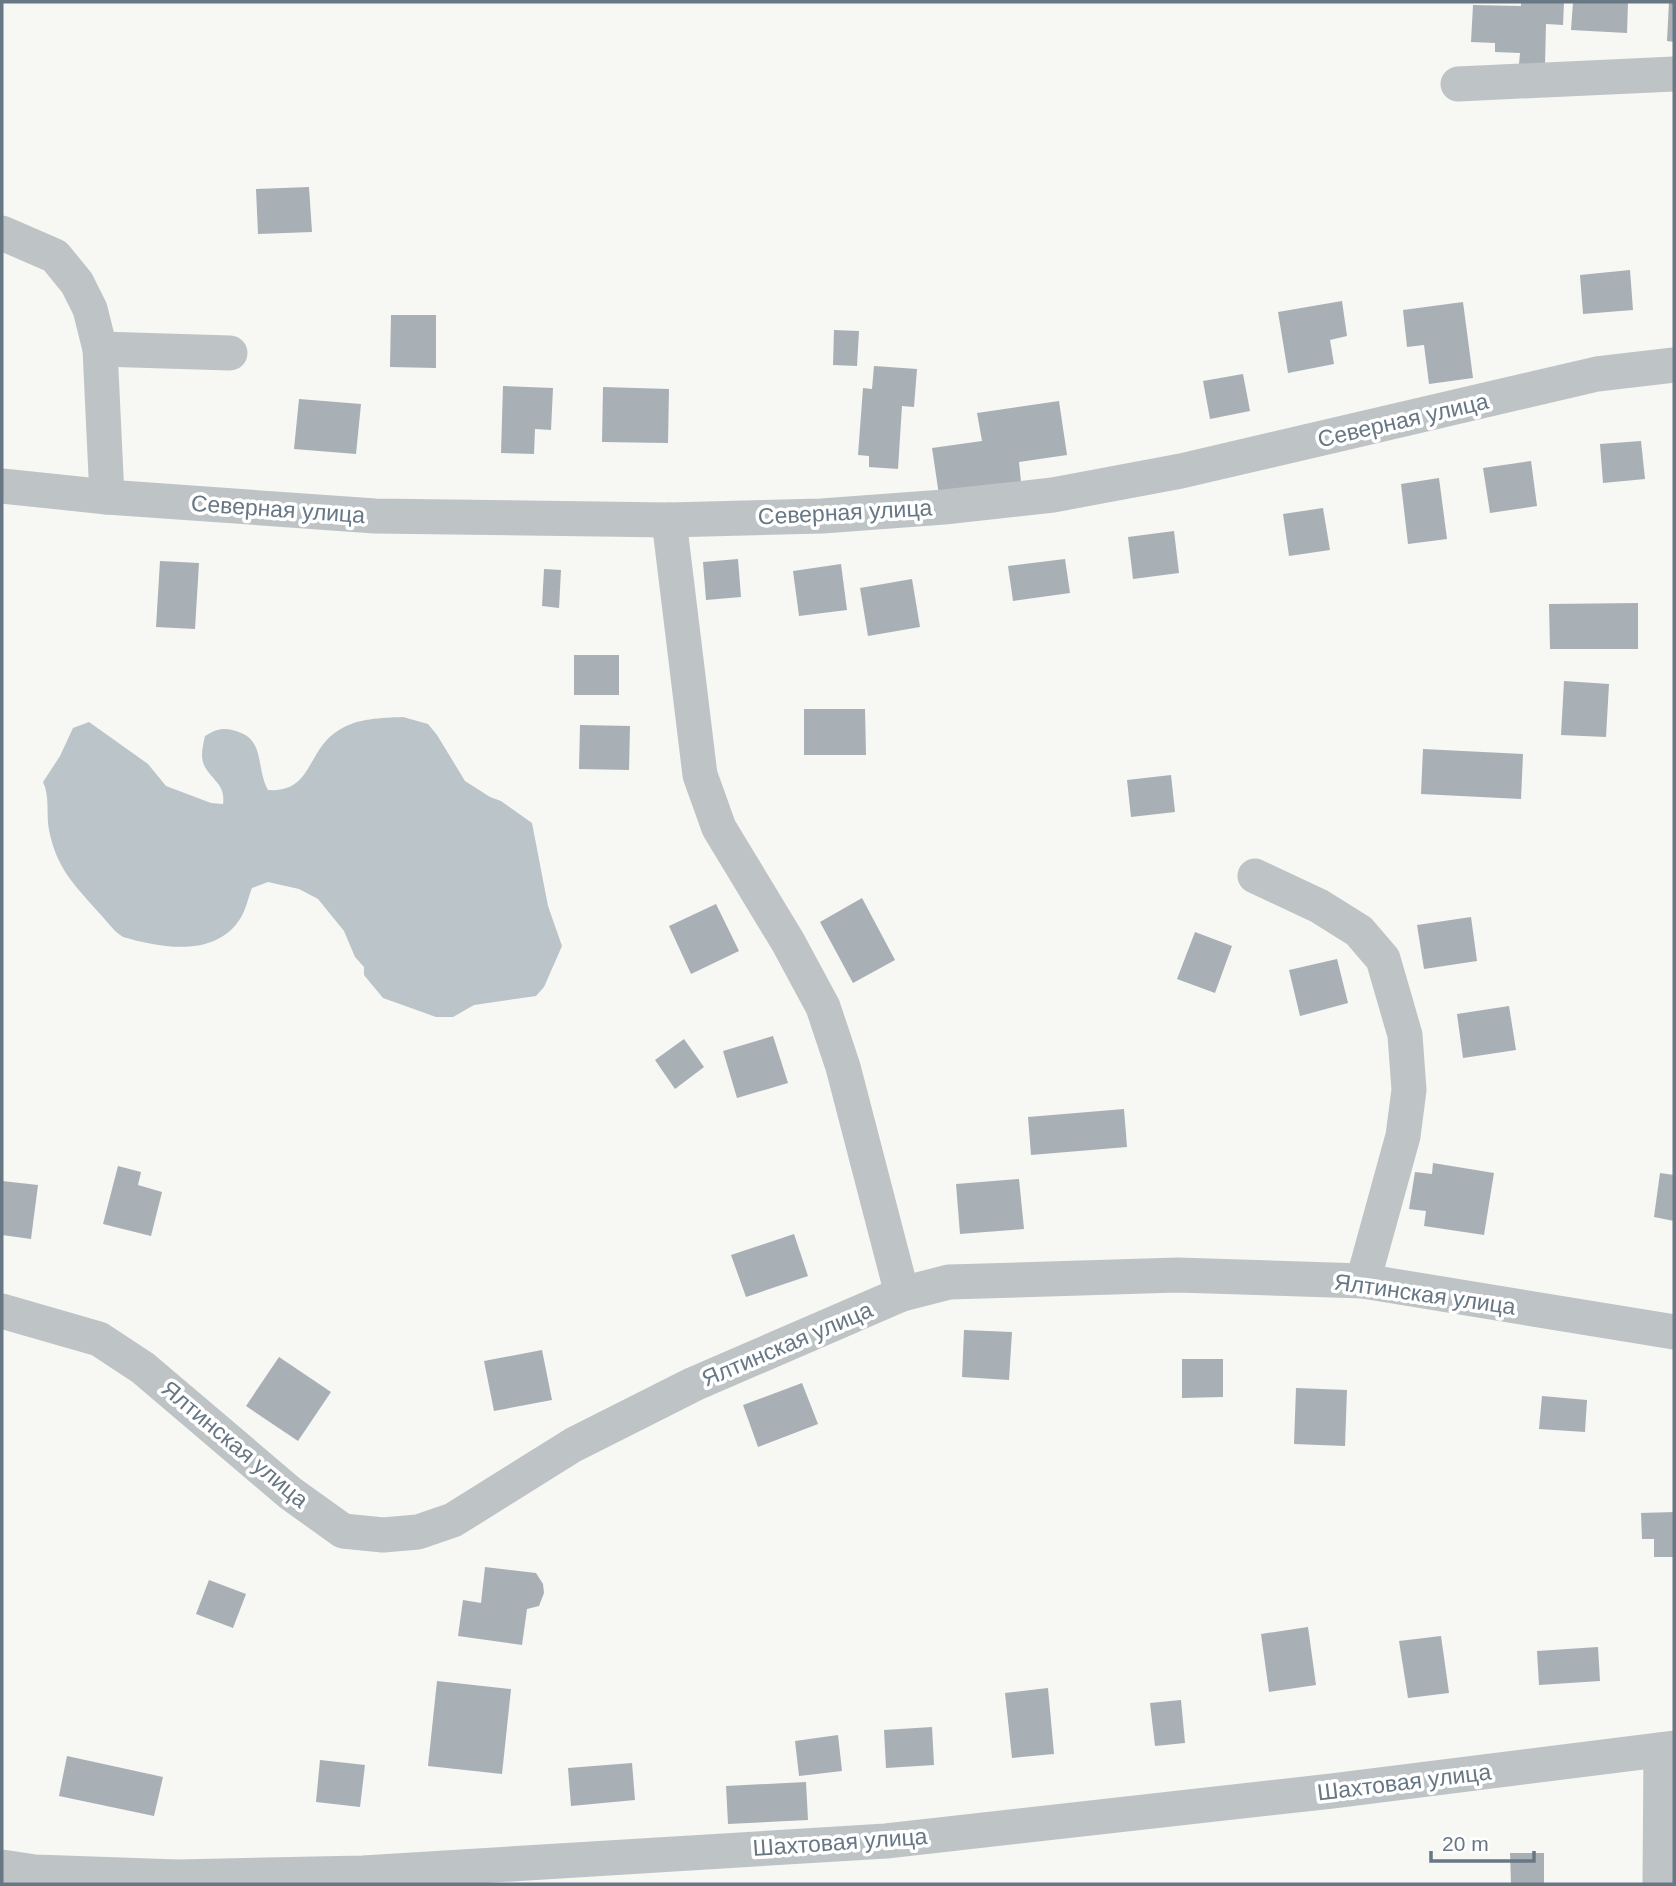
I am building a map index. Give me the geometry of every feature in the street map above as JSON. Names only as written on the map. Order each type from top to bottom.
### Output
[{"type":"street","points":[[1458,84],[1674,74]]},
{"type":"street","points":[[2,233],[55,256],[77,283],[90,309],[100,349],[107,497]]},
{"type":"street","points":[[100,349],[230,353]]},
{"type":"street","name":"Северная улица","points":[[2,486],[107,497],[375,516],[669,520],[821,516],[944,507],[1053,495],[1181,471],[1597,374],[1674,365]]},
{"type":"street","points":[[669,520],[700,775],[719,828],[823,1007],[843,1067],[902,1294]]},
{"type":"street","points":[[1255,876],[1319,906],[1359,931],[1384,960],[1405,1035],[1409,1090],[1403,1136],[1363,1282]]},
{"type":"street","name":"Ялтинская улица","points":[[2,1311],[99,1339],[143,1368],[290,1493],[343,1531],[383,1535],[418,1532],[453,1520],[573,1445],[694,1384],[902,1294],[949,1282],[1165,1276],[1363,1282],[1674,1332]]},
{"type":"street","points":[[1660,1884],[1668,1749]]},
{"type":"street","name":"Шахтовая улица","points":[[2,1867],[35,1872],[177,1877],[363,1873],[886,1841],[1332,1791],[1668,1749]]},
{"type":"shaded area","points":[[403,717],[428,724],[465,781],[501,801],[532,823],[548,906],[562,946],[544,987],[536,996],[474,1005],[453,1017],[436,1017],[383,998],[364,975],[364,967],[355,957],[344,931],[318,899],[299,889],[268,882],[252,888],[240,919],[217,940],[186,947],[123,937],[75,885],[62,867],[52,844],[43,782],[60,756],[73,728],[89,722],[148,764],[166,786],[211,803],[223,804],[220,787],[202,758],[205,736],[213,732],[228,729],[245,735],[256,747],[268,790],[283,789],[302,778],[320,748],[339,730],[362,721]]},
{"type":"building","points":[[1521,2],[1564,2],[1563,25],[1546,24],[1545,64],[1519,64],[1520,53],[1495,52],[1495,43],[1471,42],[1473,5],[1521,6]]},
{"type":"building","points":[[1573,2],[1628,2],[1627,33],[1571,30]]},
{"type":"building","points":[[1669,2],[1674,2],[1674,42],[1667,41]]},
{"type":"building","points":[[309,187],[312,232],[258,234],[256,189]]},
{"type":"building","points":[[1630,270],[1633,310],[1583,314],[1580,275]]},
{"type":"building","points":[[1342,301],[1347,336],[1330,340],[1334,364],[1288,373],[1278,312]]},
{"type":"building","points":[[1463,302],[1473,378],[1429,384],[1424,345],[1407,347],[1403,310]]},
{"type":"building","points":[[391,315],[436,315],[436,368],[390,367]]},
{"type":"building","points":[[834,330],[859,331],[857,366],[833,365]]},
{"type":"building","points":[[874,366],[917,369],[914,407],[902,406],[898,469],[869,467],[869,456],[858,455],[863,388],[872,389]]},
{"type":"building","points":[[1243,374],[1250,411],[1210,419],[1203,381]]},
{"type":"building","points":[[503,386],[553,388],[551,430],[535,429],[534,454],[501,453]]},
{"type":"building","points":[[603,387],[669,389],[668,443],[602,442]]},
{"type":"building","points":[[299,399],[361,404],[356,454],[294,449]]},
{"type":"building","points":[[1059,401],[1067,455],[1019,462],[1021,482],[939,495],[932,448],[982,441],[977,413]]},
{"type":"building","points":[[1641,441],[1645,479],[1603,483],[1600,444]]},
{"type":"building","points":[[1531,461],[1537,506],[1490,513],[1483,468]]},
{"type":"building","points":[[1439,478],[1447,539],[1408,544],[1401,484]]},
{"type":"building","points":[[1323,508],[1330,550],[1289,556],[1283,514]]},
{"type":"building","points":[[1174,531],[1179,573],[1133,579],[1128,537]]},
{"type":"building","points":[[738,559],[741,597],[706,600],[703,562]]},
{"type":"building","points":[[1065,559],[1070,593],[1013,601],[1008,566]]},
{"type":"building","points":[[160,561],[199,563],[195,629],[156,627]]},
{"type":"building","points":[[841,564],[847,610],[799,616],[793,571]]},
{"type":"building","points":[[544,569],[561,570],[559,608],[542,606]]},
{"type":"building","points":[[912,579],[920,627],[868,636],[860,588]]},
{"type":"building","points":[[1638,603],[1638,649],[1550,649],[1549,604]]},
{"type":"building","points":[[574,655],[619,655],[619,695],[574,695]]},
{"type":"building","points":[[1564,681],[1609,684],[1606,737],[1561,735]]},
{"type":"building","points":[[804,709],[865,709],[866,755],[804,755]]},
{"type":"building","points":[[580,725],[630,726],[629,770],[579,769]]},
{"type":"building","points":[[1423,749],[1523,754],[1521,799],[1421,794]]},
{"type":"building","points":[[1171,775],[1175,812],[1131,817],[1127,780]]},
{"type":"building","points":[[862,898],[895,960],[853,983],[820,922]]},
{"type":"building","points":[[716,904],[739,951],[691,974],[669,926]]},
{"type":"building","points":[[1471,917],[1477,961],[1424,969],[1417,925]]},
{"type":"building","points":[[1195,932],[1232,946],[1215,993],[1177,979]]},
{"type":"building","points":[[1337,959],[1348,1003],[1300,1016],[1289,970]]},
{"type":"building","points":[[1509,1006],[1516,1050],[1463,1058],[1457,1014]]},
{"type":"building","points":[[773,1036],[788,1083],[737,1098],[723,1051]]},
{"type":"building","points":[[684,1039],[704,1067],[675,1089],[655,1060]]},
{"type":"building","points":[[1124,1109],[1127,1147],[1031,1155],[1028,1117]]},
{"type":"building","points":[[1433,1163],[1494,1173],[1484,1235],[1424,1226],[1426,1211],[1409,1209],[1415,1172],[1432,1174]]},
{"type":"building","points":[[118,1166],[141,1172],[138,1185],[162,1192],[151,1236],[103,1224]]},
{"type":"building","points":[[1660,1173],[1674,1175],[1674,1221],[1654,1217]]},
{"type":"building","points":[[1019,1179],[1024,1229],[960,1234],[956,1184]]},
{"type":"building","points":[[2,1181],[38,1185],[31,1239],[2,1235]]},
{"type":"building","points":[[794,1234],[808,1276],[746,1297],[731,1255]]},
{"type":"building","points":[[964,1330],[1012,1332],[1009,1380],[962,1377]]},
{"type":"building","points":[[542,1350],[552,1400],[494,1411],[484,1361]]},
{"type":"building","points":[[279,1357],[331,1392],[298,1441],[246,1406]]},
{"type":"building","points":[[1182,1359],[1223,1359],[1223,1397],[1182,1398]]},
{"type":"building","points":[[802,1383],[818,1424],[758,1447],[743,1405]]},
{"type":"building","points":[[1296,1388],[1347,1390],[1345,1446],[1294,1444]]},
{"type":"building","points":[[1542,1396],[1587,1400],[1585,1432],[1539,1429]]},
{"type":"building","points":[[1674,1512],[1674,1557],[1654,1557],[1654,1539],[1642,1539],[1641,1513]]},
{"type":"building","points":[[485,1567],[536,1573],[543,1584],[544,1593],[539,1606],[527,1609],[522,1645],[458,1636],[463,1600],[481,1603]]},
{"type":"building","points":[[209,1580],[246,1594],[233,1628],[196,1614]]},
{"type":"building","points":[[1308,1627],[1316,1685],[1269,1692],[1261,1634]]},
{"type":"building","points":[[1441,1636],[1449,1693],[1408,1698],[1399,1641]]},
{"type":"building","points":[[1598,1647],[1600,1681],[1539,1685],[1537,1651]]},
{"type":"building","points":[[437,1681],[511,1689],[502,1774],[428,1766]]},
{"type":"building","points":[[1048,1688],[1054,1754],[1012,1758],[1005,1693]]},
{"type":"building","points":[[1181,1700],[1185,1743],[1155,1746],[1150,1703]]},
{"type":"building","points":[[932,1727],[934,1765],[886,1768],[884,1730]]},
{"type":"building","points":[[838,1735],[842,1771],[799,1776],[795,1741]]},
{"type":"building","points":[[67,1756],[163,1777],[154,1816],[59,1796]]},
{"type":"building","points":[[320,1760],[365,1765],[360,1807],[316,1802]]},
{"type":"building","points":[[632,1763],[635,1800],[571,1806],[568,1768]]},
{"type":"building","points":[[806,1782],[808,1820],[728,1824],[726,1786]]},
{"type":"building","points":[[1510,1853],[1544,1853],[1544,1884],[1511,1884]]}]
